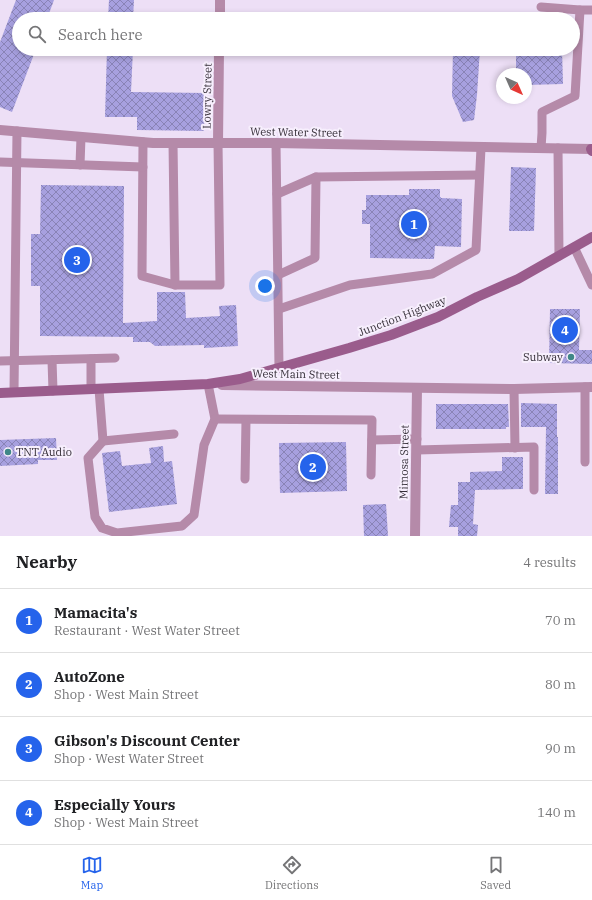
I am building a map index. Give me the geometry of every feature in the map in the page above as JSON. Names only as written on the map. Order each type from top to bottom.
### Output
[{"type":"main road","name":"Junction Highway","points":[[208,384],[240,379],[392,335],[438,317],[477,297],[518,279],[592,237]]},
{"type":"main road","name":"West Main Street","points":[[0,393],[208,384]]},
{"type":"street","points":[[220,0],[220,12]]},
{"type":"street","name":"Lowry Street","points":[[218,143],[220,56]]},
{"type":"street","name":"West Water Street","points":[[0,130],[143,142],[558,148],[592,150]]},
{"type":"street","name":"West Main Street","points":[[208,384],[417,388],[588,387]]},
{"type":"street","name":"Mimosa Street","points":[[415,536],[417,388]]},
{"type":"lane","points":[[541,7],[592,10]]},
{"type":"lane","points":[[541,148],[542,112],[575,96],[577,56]]},
{"type":"lane","points":[[14,392],[17,131]]},
{"type":"lane","points":[[80,165],[81,137]]},
{"type":"lane","points":[[143,142],[142,276],[175,284],[220,285],[218,143]]},
{"type":"lane","points":[[173,143],[175,284]]},
{"type":"lane","points":[[276,143],[279,368]]},
{"type":"lane","points":[[279,309],[350,285],[432,274],[476,250],[481,148]]},
{"type":"lane","points":[[558,148],[559,256]]},
{"type":"lane","points":[[0,162],[143,167]]},
{"type":"lane","points":[[277,194],[316,177],[479,175]]},
{"type":"lane","points":[[278,275],[316,258],[316,177]]},
{"type":"lane","points":[[574,247],[591,280]]},
{"type":"lane","points":[[0,361],[115,358]]},
{"type":"lane","points":[[91,359],[103,441]]},
{"type":"lane","points":[[52,360],[53,391]]},
{"type":"lane","points":[[174,434],[103,441],[88,458],[94,516],[102,528],[117,533],[182,526],[194,515],[204,445],[215,419],[208,384]]},
{"type":"lane","points":[[585,462],[588,387]]},
{"type":"lane","points":[[514,388],[514,448]]},
{"type":"lane","points":[[215,419],[372,420],[371,475]]},
{"type":"lane","points":[[245,479],[246,420]]},
{"type":"lane","points":[[372,440],[417,439]]},
{"type":"lane","points":[[416,450],[534,447],[534,490]]},
{"type":"building","points":[[16,0],[54,0],[50,12],[12,12],[12,56],[33,56],[12,112],[0,107],[0,42]]},
{"type":"building","points":[[109,0],[134,0],[133,12],[108,12]]},
{"type":"building","points":[[107,56],[133,56],[131,92],[205,93],[204,131],[137,130],[137,117],[105,117]]},
{"type":"building","points":[[453,56],[480,56],[474,120],[463,122],[452,96]]},
{"type":"building","points":[[516,56],[562,56],[563,84],[532,85],[532,68],[516,68]]},
{"type":"building","points":[[511,167],[536,168],[534,231],[509,231]]},
{"type":"building","points":[[41,185],[124,186],[123,323],[157,321],[157,292],[185,292],[186,318],[220,316],[219,306],[236,305],[238,346],[204,348],[204,345],[155,346],[150,342],[133,342],[133,337],[40,336],[40,286],[31,286],[31,234],[40,234]]},
{"type":"building","points":[[409,189],[440,189],[441,198],[462,199],[461,247],[435,246],[434,259],[370,258],[370,224],[362,224],[362,210],[366,210],[366,195],[409,195]]},
{"type":"building","points":[[550,309],[580,309],[579,350],[592,350],[592,364],[549,363]]},
{"type":"building","points":[[521,403],[557,404],[558,494],[545,494],[546,427],[521,427]]},
{"type":"building","points":[[436,404],[508,404],[509,427],[506,427],[506,429],[436,429]]},
{"type":"building","points":[[56,438],[57,460],[38,460],[38,464],[0,466],[0,440]]},
{"type":"building","points":[[346,442],[347,491],[280,493],[279,443]]},
{"type":"building","points":[[163,446],[164,462],[172,461],[177,504],[109,512],[102,453],[120,451],[122,466],[151,463],[149,448]]},
{"type":"building","points":[[502,457],[523,457],[523,489],[475,490],[473,524],[478,525],[477,536],[458,536],[458,527],[449,527],[451,505],[458,505],[458,482],[470,482],[470,472],[502,471]]},
{"type":"building","points":[[386,504],[388,536],[364,536],[363,505]]},
{"type":"place","name":"Mamacita's","points":[[414,224]]},
{"type":"place","name":"Gibson's Discount Center","points":[[77,260]]},
{"type":"place","name":"Especially Yours","points":[[565,330]]},
{"type":"place","name":"Subway","points":[[571,357]]},
{"type":"place","name":"TNT Audio","points":[[8,452]]},
{"type":"place","name":"AutoZone","points":[[313,467]]}]
